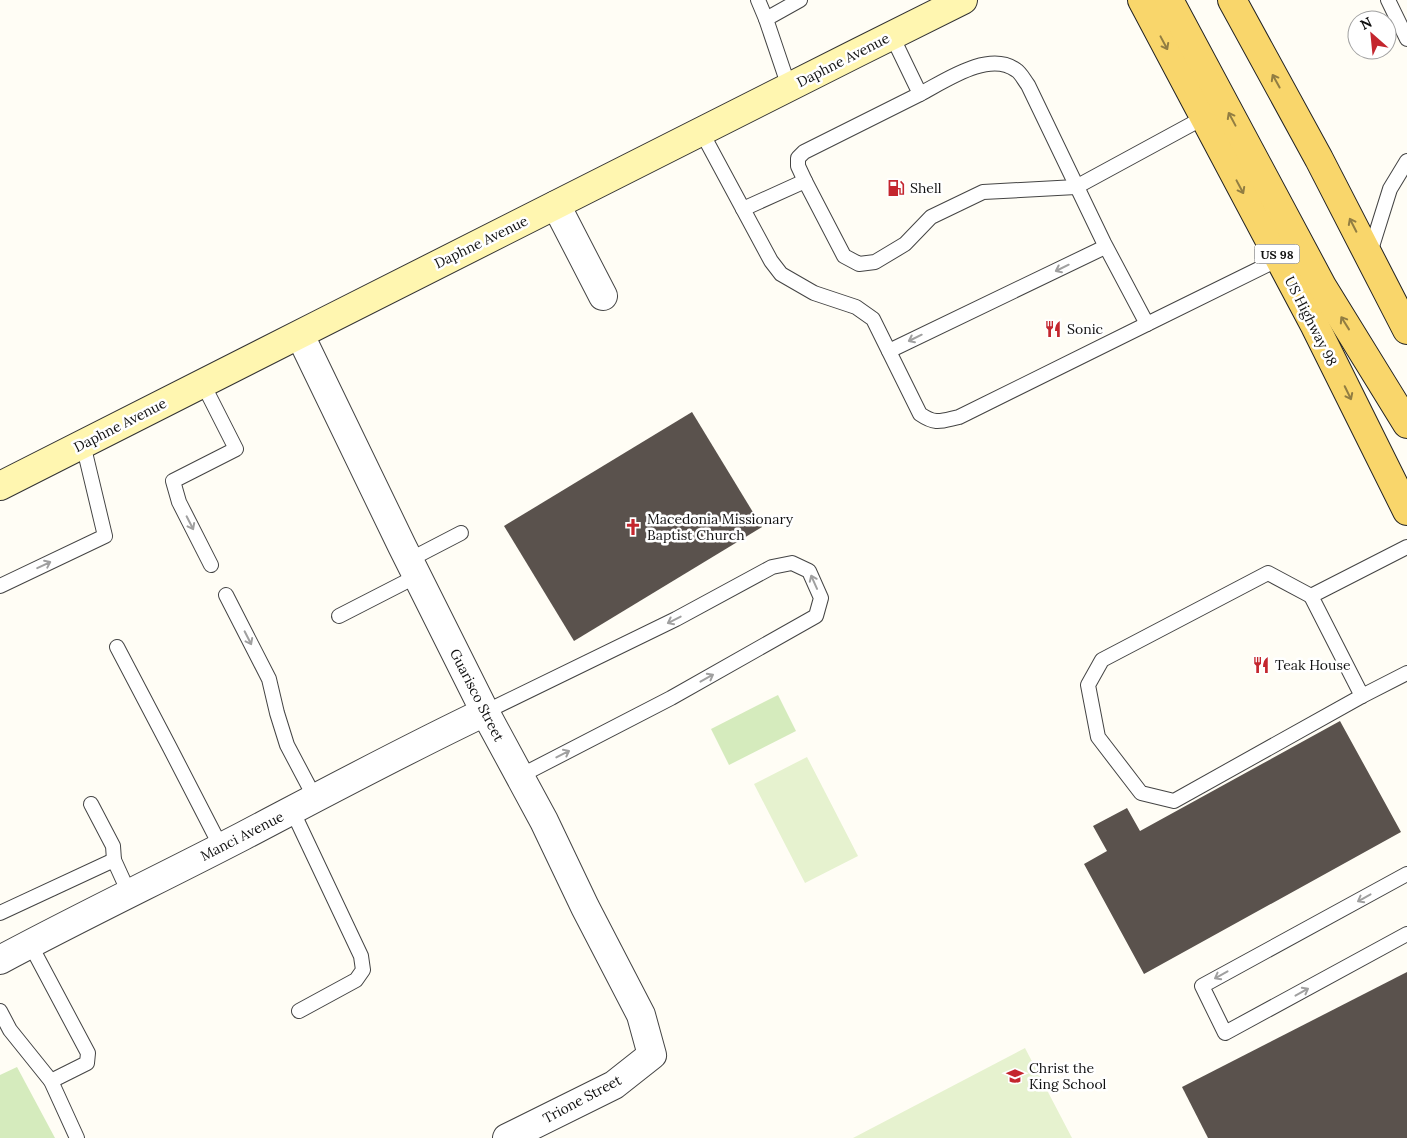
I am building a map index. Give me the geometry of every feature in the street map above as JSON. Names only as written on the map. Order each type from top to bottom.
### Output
[{"type":"main road","name":"US Highway 98","points":[[1142,0],[1315,326],[1407,511]]},
{"type":"main road","name":"US 98","points":[[1168,0],[1322,286],[1407,424]]},
{"type":"main road","points":[[1232,0],[1319,160],[1407,330]]},
{"type":"street","name":"Daphne Avenue","points":[[0,486],[963,0]]},
{"type":"street","points":[[556,205],[603,296]]},
{"type":"street","name":"Guarisco Street","points":[[300,335],[485,712],[520,776],[641,1015],[652,1055]]},
{"type":"street","name":"Manci Avenue","points":[[0,960],[421,742],[485,712]]},
{"type":"street","name":"Trione Street","points":[[507,1138],[614,1085],[652,1055]]},
{"type":"lane","points":[[758,0],[789,87]]},
{"type":"lane","points":[[766,19],[800,0]]},
{"type":"lane","points":[[1388,0],[1407,39]]},
{"type":"lane","points":[[892,36],[920,94]]},
{"type":"lane","points":[[1147,324],[1076,187],[1028,85],[1017,70],[1003,63],[989,63],[975,67],[804,152],[798,158],[798,166],[805,182],[844,256],[859,264],[875,262],[905,244],[931,217],[983,192],[1076,187],[1204,118]]},
{"type":"lane","points":[[701,131],[771,261],[781,274],[814,293],[856,307],[873,319],[920,414],[930,421],[941,421],[959,417],[1279,259]]},
{"type":"lane","points":[[1369,256],[1390,189],[1407,161]]},
{"type":"lane","points":[[743,209],[805,182]]},
{"type":"lane","points":[[889,351],[1106,247]]},
{"type":"lane","points":[[203,384],[236,449],[173,481],[179,502],[210,564]]},
{"type":"lane","points":[[0,586],[105,536],[82,444]]},
{"type":"lane","points":[[339,616],[413,568],[461,533]]},
{"type":"lane","points":[[1311,596],[1407,547]]},
{"type":"lane","points":[[485,712],[676,619],[772,567],[792,563],[809,570],[821,598],[816,616],[671,698],[520,776]]},
{"type":"lane","points":[[1362,696],[1311,596],[1268,573],[1102,660],[1088,684],[1098,737],[1141,794],[1174,801],[1407,672]]},
{"type":"lane","points":[[226,594],[269,679],[276,713],[303,804],[361,956],[363,970],[356,980],[299,1011]]},
{"type":"lane","points":[[117,647],[221,847]]},
{"type":"lane","points":[[91,804],[112,846],[114,860],[129,893]]},
{"type":"lane","points":[[0,913],[114,860]]},
{"type":"lane","points":[[1407,874],[1202,986],[1225,1034],[1407,934]]},
{"type":"lane","points":[[30,944],[88,1053],[87,1063],[51,1081]]},
{"type":"lane","points":[[0,1011],[10,1030],[51,1081],[77,1138]]},
{"type":"green space","points":[[778,695],[796,731],[729,765],[711,729]]},
{"type":"green space","points":[[807,757],[858,856],[805,883],[754,784]]},
{"type":"green space","points":[[1025,1048],[1072,1138],[853,1138]]},
{"type":"green space","points":[[17,1067],[55,1138],[0,1138],[0,1075]]},
{"type":"building","name":"Macedonia Missionary Baptist Church","points":[[692,412],[762,527],[574,641],[504,526]]},
{"type":"building","points":[[1340,721],[1401,832],[1144,974],[1084,864],[1107,851],[1093,826],[1127,808],[1140,831]]},
{"type":"building","points":[[1407,972],[1407,1138],[1208,1138],[1182,1087]]},
{"type":"place","name":"Shell","points":[[896,188]]},
{"type":"place","name":"Sonic","points":[[1053,329]]},
{"type":"place","name":"Macedonia Missionary Baptist Church","points":[[633,527]]},
{"type":"place","name":"Teak House","points":[[1261,665]]},
{"type":"place","name":"Christ the King School","points":[[1015,1076]]}]
